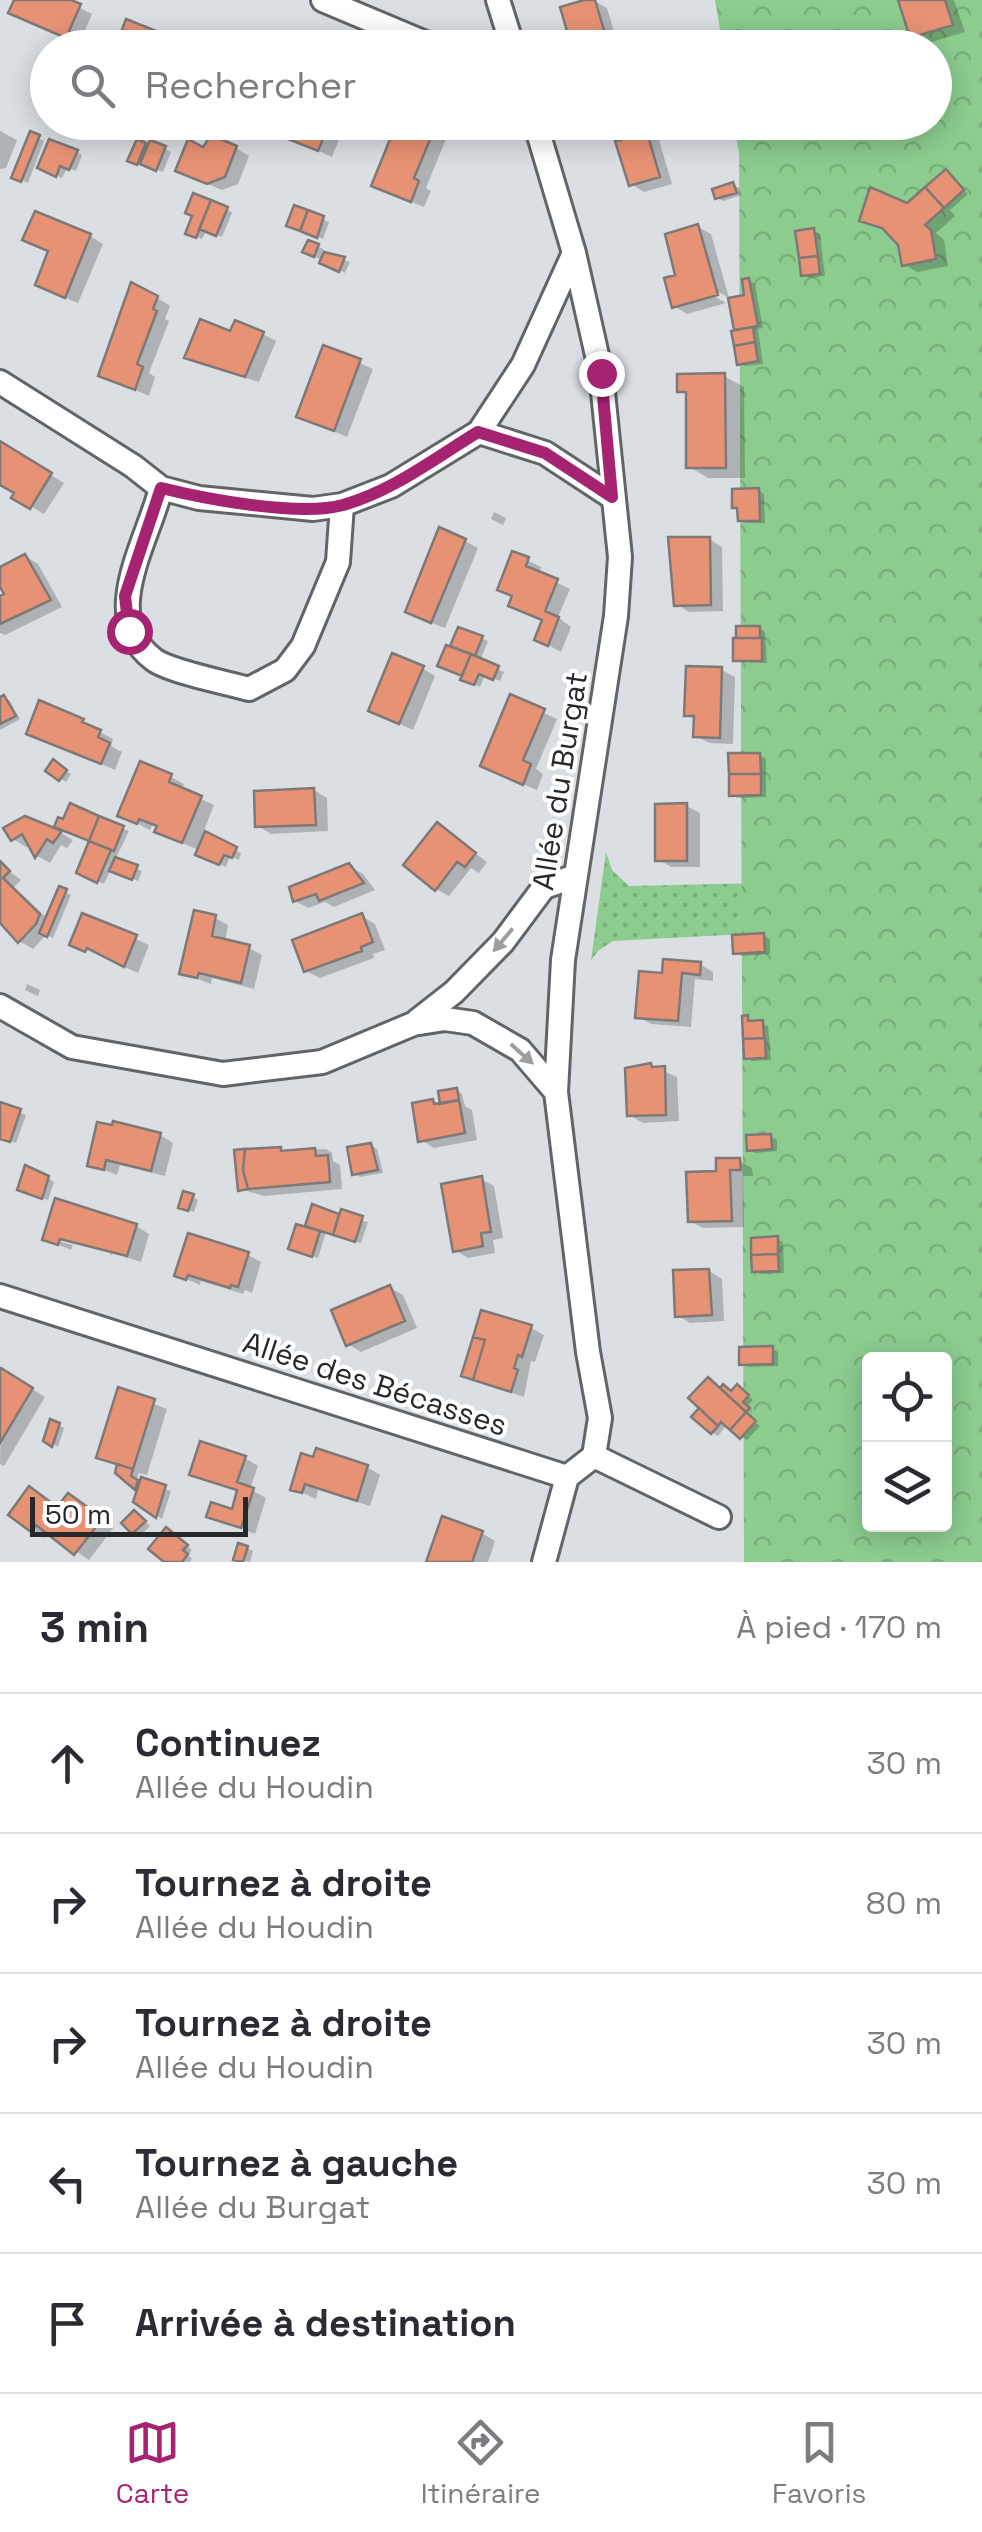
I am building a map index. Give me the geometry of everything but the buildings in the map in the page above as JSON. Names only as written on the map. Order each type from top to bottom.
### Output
[{"type":"street","points":[[323,0],[394,30]]},
{"type":"street","points":[[498,0],[507,30]]},
{"type":"street","name":"Allée du Burgat","points":[[540,140],[574,252],[601,373],[620,557],[616,616],[563,960],[556,1092],[600,1418],[594,1456]]},
{"type":"street","points":[[0,382],[161,488],[200,498],[314,509],[342,505],[392,486],[478,432],[523,366],[574,252]]},
{"type":"street","points":[[478,432],[545,453],[612,497]]},
{"type":"street","points":[[161,488],[125,596],[129,631],[154,661],[249,690],[285,670],[303,646],[338,562],[342,505]]},
{"type":"street","points":[[413,1024],[454,992],[503,942],[544,887],[573,877]]},
{"type":"street","points":[[0,1006],[72,1047],[223,1074],[322,1062],[413,1024],[445,1019],[472,1022],[520,1050],[556,1092]]},
{"type":"street","name":"Allée des Bécasses","points":[[0,1296],[566,1477]]},
{"type":"street","points":[[544,1562],[566,1477],[594,1456],[719,1517]]},
{"type":"green space","points":[[715,0],[982,0],[982,1562],[744,1562],[737,140],[952,140],[952,30],[720,30]]},
{"type":"green space","points":[[606,852],[612,870],[629,886],[764,883],[764,933],[613,941],[591,960]]},
{"type":"route","points":[[129,631],[125,596],[161,488],[200,498],[314,509],[342,505],[392,486],[478,432],[545,453],[612,497],[601,373]]}]
